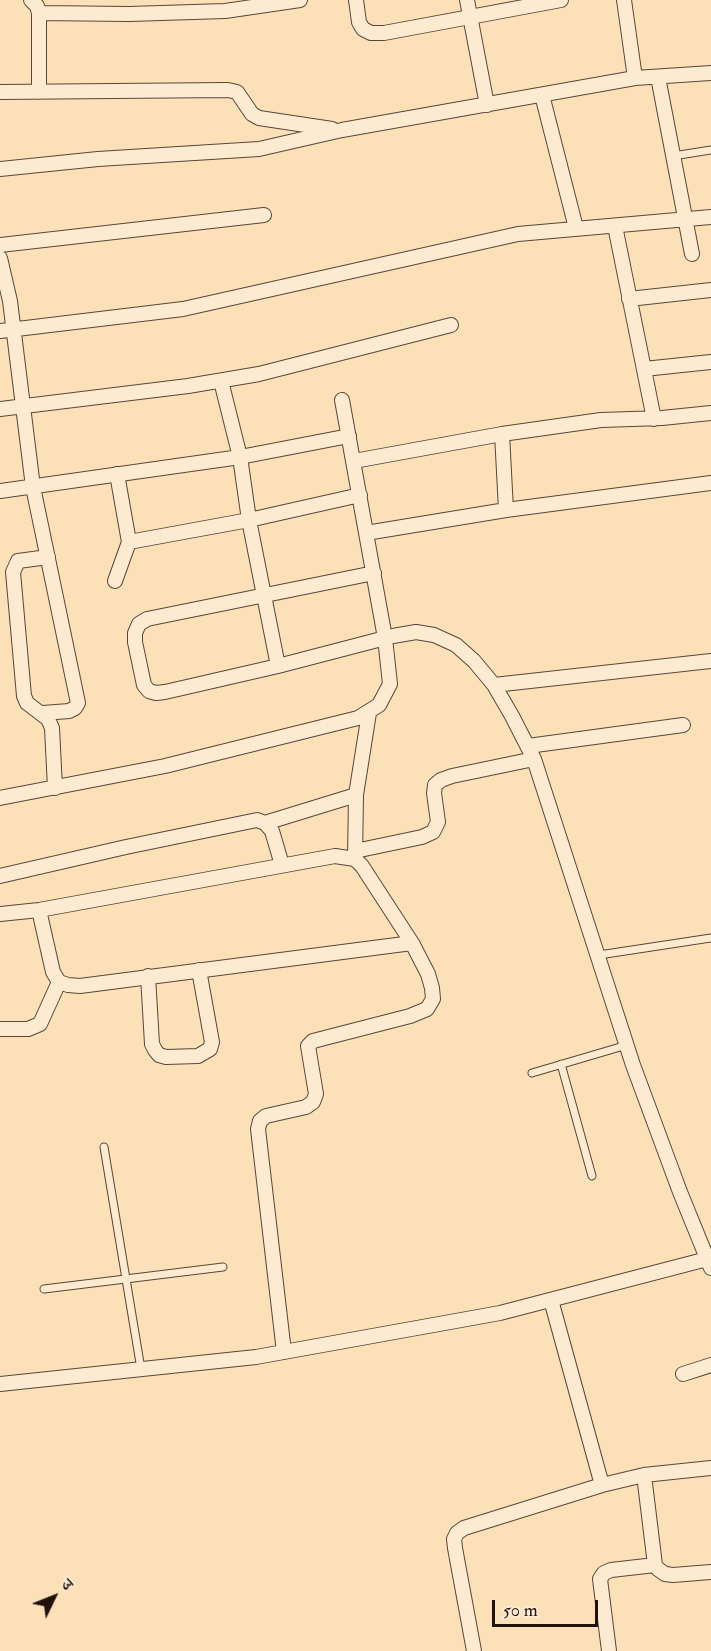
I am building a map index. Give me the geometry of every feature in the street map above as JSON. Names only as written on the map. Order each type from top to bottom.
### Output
[{"type":"street","points":[[31,0],[37,6],[39,13],[39,92]]},
{"type":"street","points":[[39,13],[129,7],[225,11],[300,0]]},
{"type":"street","points":[[356,0],[359,22],[363,29],[371,33],[384,33],[561,0]]},
{"type":"street","points":[[467,0],[487,105]]},
{"type":"street","points":[[624,0],[636,78]]},
{"type":"street","points":[[0,169],[98,159],[259,149],[342,130],[636,78],[711,73]]},
{"type":"street","points":[[658,76],[692,254]]},
{"type":"street","points":[[0,92],[228,90],[237,92],[252,114],[259,118],[342,130]]},
{"type":"street","points":[[542,95],[576,228]]},
{"type":"street","points":[[0,245],[264,215]]},
{"type":"street","points":[[7,330],[183,309],[518,234],[711,217]]},
{"type":"street","points":[[615,225],[654,418]]},
{"type":"street","points":[[0,258],[10,301],[7,330],[22,407],[33,486],[78,703],[69,711],[43,713]]},
{"type":"street","points":[[629,299],[711,290]]},
{"type":"street","points":[[0,410],[221,381],[328,358],[451,325]]},
{"type":"street","points":[[644,369],[711,362]]},
{"type":"street","points":[[221,381],[240,457],[249,520],[278,666]]},
{"type":"street","points":[[0,798],[165,766],[358,718],[379,705],[390,684],[385,638],[342,400]]},
{"type":"street","points":[[354,461],[502,434],[601,420],[711,413]]},
{"type":"street","points":[[502,434],[506,510]]},
{"type":"street","points":[[0,491],[240,457],[349,436]]},
{"type":"street","points":[[115,581],[129,542],[117,474]]},
{"type":"street","points":[[366,533],[506,510],[711,483]]},
{"type":"street","points":[[129,542],[249,520],[360,495]]},
{"type":"street","points":[[48,557],[18,561],[13,572],[24,696],[27,703],[43,713],[52,728],[55,788]]},
{"type":"street","points":[[0,1384],[256,1357],[500,1313],[709,1262],[659,1137],[531,752],[494,686],[474,661],[448,641],[434,635],[416,632],[156,693],[149,691],[144,685],[135,633],[139,624],[147,619],[374,573]]},
{"type":"street","points":[[494,686],[711,661]]},
{"type":"street","points":[[284,1352],[258,1129],[260,1121],[266,1116],[306,1107],[313,1102],[316,1094],[308,1046],[313,1041],[410,1016],[428,1009],[433,999],[428,974],[412,943],[355,855],[356,795],[369,713]]},
{"type":"street","points":[[0,914],[39,910],[282,865],[355,855],[422,837],[434,832],[438,822],[434,793],[435,785],[441,780],[531,752],[683,725]]},
{"type":"street","points":[[265,823],[356,795]]},
{"type":"street","points":[[0,876],[257,820],[265,823],[272,831],[282,865]]},
{"type":"street","points":[[39,910],[53,972],[59,982],[68,986],[412,943]]},
{"type":"street","points":[[147,976],[152,1044],[155,1050],[159,1055],[166,1057],[198,1056],[210,1049],[212,1042],[199,970]]},
{"type":"street","points":[[0,1029],[28,1029],[40,1024],[59,982]]},
{"type":"street","points":[[551,1300],[602,1485]]},
{"type":"street","points":[[683,1374],[711,1365]]},
{"type":"street","points":[[474,1651],[455,1548],[454,1539],[457,1533],[464,1528],[602,1485],[644,1475],[711,1468]]},
{"type":"street","points":[[644,1475],[655,1565],[665,1574],[711,1572]]},
{"type":"street","points":[[609,1651],[600,1579],[604,1573],[611,1570],[655,1565]]},
{"type":"lane","points":[[673,156],[711,150]]},
{"type":"lane","points":[[599,955],[711,938]]},
{"type":"lane","points":[[531,1073],[627,1045]]},
{"type":"lane","points":[[561,1064],[592,1176]]},
{"type":"lane","points":[[104,1147],[141,1369]]},
{"type":"lane","points":[[44,1289],[223,1267]]}]
